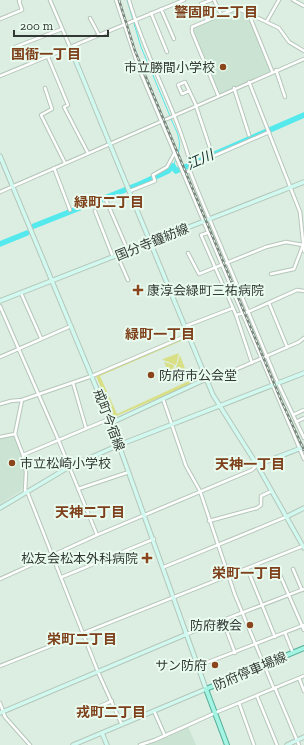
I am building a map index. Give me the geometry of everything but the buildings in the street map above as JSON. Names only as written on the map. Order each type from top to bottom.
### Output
[{"type":"main road","name":"防府停車場線","points":[[227,745],[216,712],[206,689],[304,648]]},
{"type":"street","points":[[0,19],[22,10],[20,0]]},
{"type":"street","points":[[0,666],[247,568],[304,547],[257,465],[219,406],[207,381],[186,326],[50,0]]},
{"type":"street","points":[[116,0],[132,52],[160,121],[304,459]]},
{"type":"street","points":[[129,0],[135,19],[182,138],[191,166],[190,170],[278,383],[304,438]]},
{"type":"street","points":[[0,76],[184,0]]},
{"type":"street","points":[[207,20],[201,4],[211,0]]},
{"type":"street","points":[[214,0],[221,14]]},
{"type":"street","points":[[268,21],[279,0]]},
{"type":"street","points":[[293,0],[304,6]]},
{"type":"street","points":[[299,4],[301,0]]},
{"type":"street","points":[[218,95],[192,32],[192,27],[237,8],[268,21],[282,31],[289,42],[304,52]]},
{"type":"street","points":[[161,9],[174,39]]},
{"type":"street","points":[[247,12],[272,71]]},
{"type":"street","points":[[151,13],[167,52]]},
{"type":"street","points":[[90,18],[99,35]]},
{"type":"street","points":[[15,46],[62,29]]},
{"type":"street","points":[[48,57],[68,105],[64,107],[88,153]]},
{"type":"street","points":[[0,192],[272,71],[304,59]]},
{"type":"street","points":[[276,70],[285,97]]},
{"type":"street","points":[[189,91],[182,94],[178,85],[185,82],[189,91],[195,106],[212,154]]},
{"type":"street","points":[[249,82],[300,212],[304,251]]},
{"type":"street","points":[[45,88],[52,109],[41,115],[65,163]]},
{"type":"street","points":[[234,88],[249,135]]},
{"type":"street","points":[[191,166],[269,132]]},
{"type":"street","points":[[130,191],[155,181],[153,175],[167,167],[174,154]]},
{"type":"street","name":"戒町今宿線","points":[[0,156],[110,421],[154,539],[206,689]]},
{"type":"street","points":[[54,168],[70,210]]},
{"type":"street","points":[[183,174],[190,170]]},
{"type":"street","name":"国分寺鐘紡線","points":[[0,301],[304,182]]},
{"type":"street","points":[[106,200],[128,252]]},
{"type":"street","points":[[95,210],[115,256],[128,280]]},
{"type":"street","points":[[207,232],[202,235],[236,315],[252,363]]},
{"type":"street","points":[[188,253],[199,274],[266,247],[286,242],[304,246]]},
{"type":"street","points":[[271,274],[294,269],[304,246]]},
{"type":"street","points":[[236,315],[248,312],[297,290],[304,291]]},
{"type":"street","points":[[21,292],[41,338]]},
{"type":"street","points":[[269,303],[287,347]]},
{"type":"street","points":[[0,306],[39,394],[97,535]]},
{"type":"street","points":[[186,326],[233,308]]},
{"type":"street","points":[[0,357],[71,326]]},
{"type":"street","points":[[0,404],[22,400],[92,376],[189,334]]},
{"type":"street","points":[[23,455],[58,439],[86,428],[110,421],[252,363],[304,338]]},
{"type":"street","points":[[0,508],[69,467],[119,445],[304,373]]},
{"type":"street","points":[[73,383],[86,428]]},
{"type":"street","points":[[163,399],[186,466],[200,491],[217,546],[242,614],[299,745]]},
{"type":"street","points":[[22,400],[15,434],[23,455],[26,472],[26,492],[62,577],[98,672],[122,725]]},
{"type":"street","points":[[293,415],[304,410]]},
{"type":"street","points":[[296,422],[304,418]]},
{"type":"street","points":[[0,437],[15,434]]},
{"type":"street","points":[[0,582],[1,578],[97,535],[252,470],[257,465],[304,447]]},
{"type":"street","points":[[78,489],[129,472]]},
{"type":"street","points":[[209,521],[257,508],[262,505],[260,496],[272,491]]},
{"type":"street","points":[[164,567],[286,517],[304,508]]},
{"type":"street","points":[[62,577],[154,539]]},
{"type":"street","points":[[247,568],[275,637]]},
{"type":"street","points":[[2,712],[187,634],[303,590],[293,569]]},
{"type":"street","points":[[280,574],[304,630]]},
{"type":"street","points":[[223,620],[235,653]]},
{"type":"street","points":[[198,666],[235,653],[303,625]]},
{"type":"street","points":[[284,633],[293,652]]},
{"type":"street","points":[[140,745],[165,736],[216,712],[304,676]]},
{"type":"street","points":[[299,678],[304,691]]},
{"type":"street","points":[[73,745],[206,689]]},
{"type":"street","points":[[257,696],[277,745]]},
{"type":"street","points":[[86,709],[91,710],[112,701]]},
{"type":"street","points":[[0,703],[5,717],[30,745]]},
{"type":"street","points":[[239,703],[254,745]]},
{"type":"street","points":[[154,711],[165,736]]},
{"type":"street","points":[[102,733],[107,745]]},
{"type":"street","points":[[287,745],[304,737]]},
{"type":"shaded area","points":[[237,8],[247,12],[272,71],[218,95],[192,32],[192,27]]},
{"type":"shaded area","name":"市立松崎小学校","points":[[14,436],[22,455],[25,477],[22,490],[0,504],[0,439]]},
{"type":"shaded area","points":[[188,727],[196,745],[144,745],[165,738]]},
{"type":"green space","points":[[186,337],[188,338],[100,376],[117,414],[202,375],[201,380],[114,417],[96,376]]},
{"type":"green space","points":[[179,353],[176,365],[163,360],[163,359]]},
{"type":"green space","points":[[180,355],[186,371],[176,368]]},
{"type":"green space","points":[[164,362],[174,365],[171,377]]},
{"type":"green space","points":[[174,368],[187,372],[187,373],[172,380]]},
{"type":"waterway","points":[[127,0],[141,47],[170,116]]},
{"type":"waterway","name":"江川","points":[[34,226],[140,184],[168,171],[173,166],[176,171],[304,115]]},
{"type":"waterway","points":[[171,119],[179,142],[179,151],[177,156]]},
{"type":"waterway","name":"江川","points":[[173,166],[176,159]]},
{"type":"waterway","name":"江川","points":[[0,244],[27,233]]},
{"type":"railway","points":[[119,0],[135,51],[281,400],[304,450]]},
{"type":"place","name":"市立勝間小学校","points":[[223,67]]},
{"type":"place","name":"康淳会緑町三祐病院","points":[[138,290]]},
{"type":"place","name":"防府市公会堂","points":[[151,375]]},
{"type":"place","name":"市立松崎小学校","points":[[12,463]]},
{"type":"place","name":"松友会松本外科病院","points":[[147,558]]},
{"type":"place","name":"防府教会","points":[[250,625]]},
{"type":"place","name":"サン防府","points":[[215,665]]},
{"type":"district","name":"警固町二丁目","points":[[216,12]]},
{"type":"district","name":"国衙一丁目","points":[[46,54]]},
{"type":"district","name":"緑町二丁目","points":[[109,202]]},
{"type":"district","name":"緑町一丁目","points":[[160,334]]},
{"type":"district","name":"天神一丁目","points":[[250,464]]},
{"type":"district","name":"天神二丁目","points":[[90,512]]},
{"type":"district","name":"栄町一丁目","points":[[247,573]]},
{"type":"district","name":"栄町二丁目","points":[[82,639]]},
{"type":"district","name":"戎町二丁目","points":[[111,712]]}]
